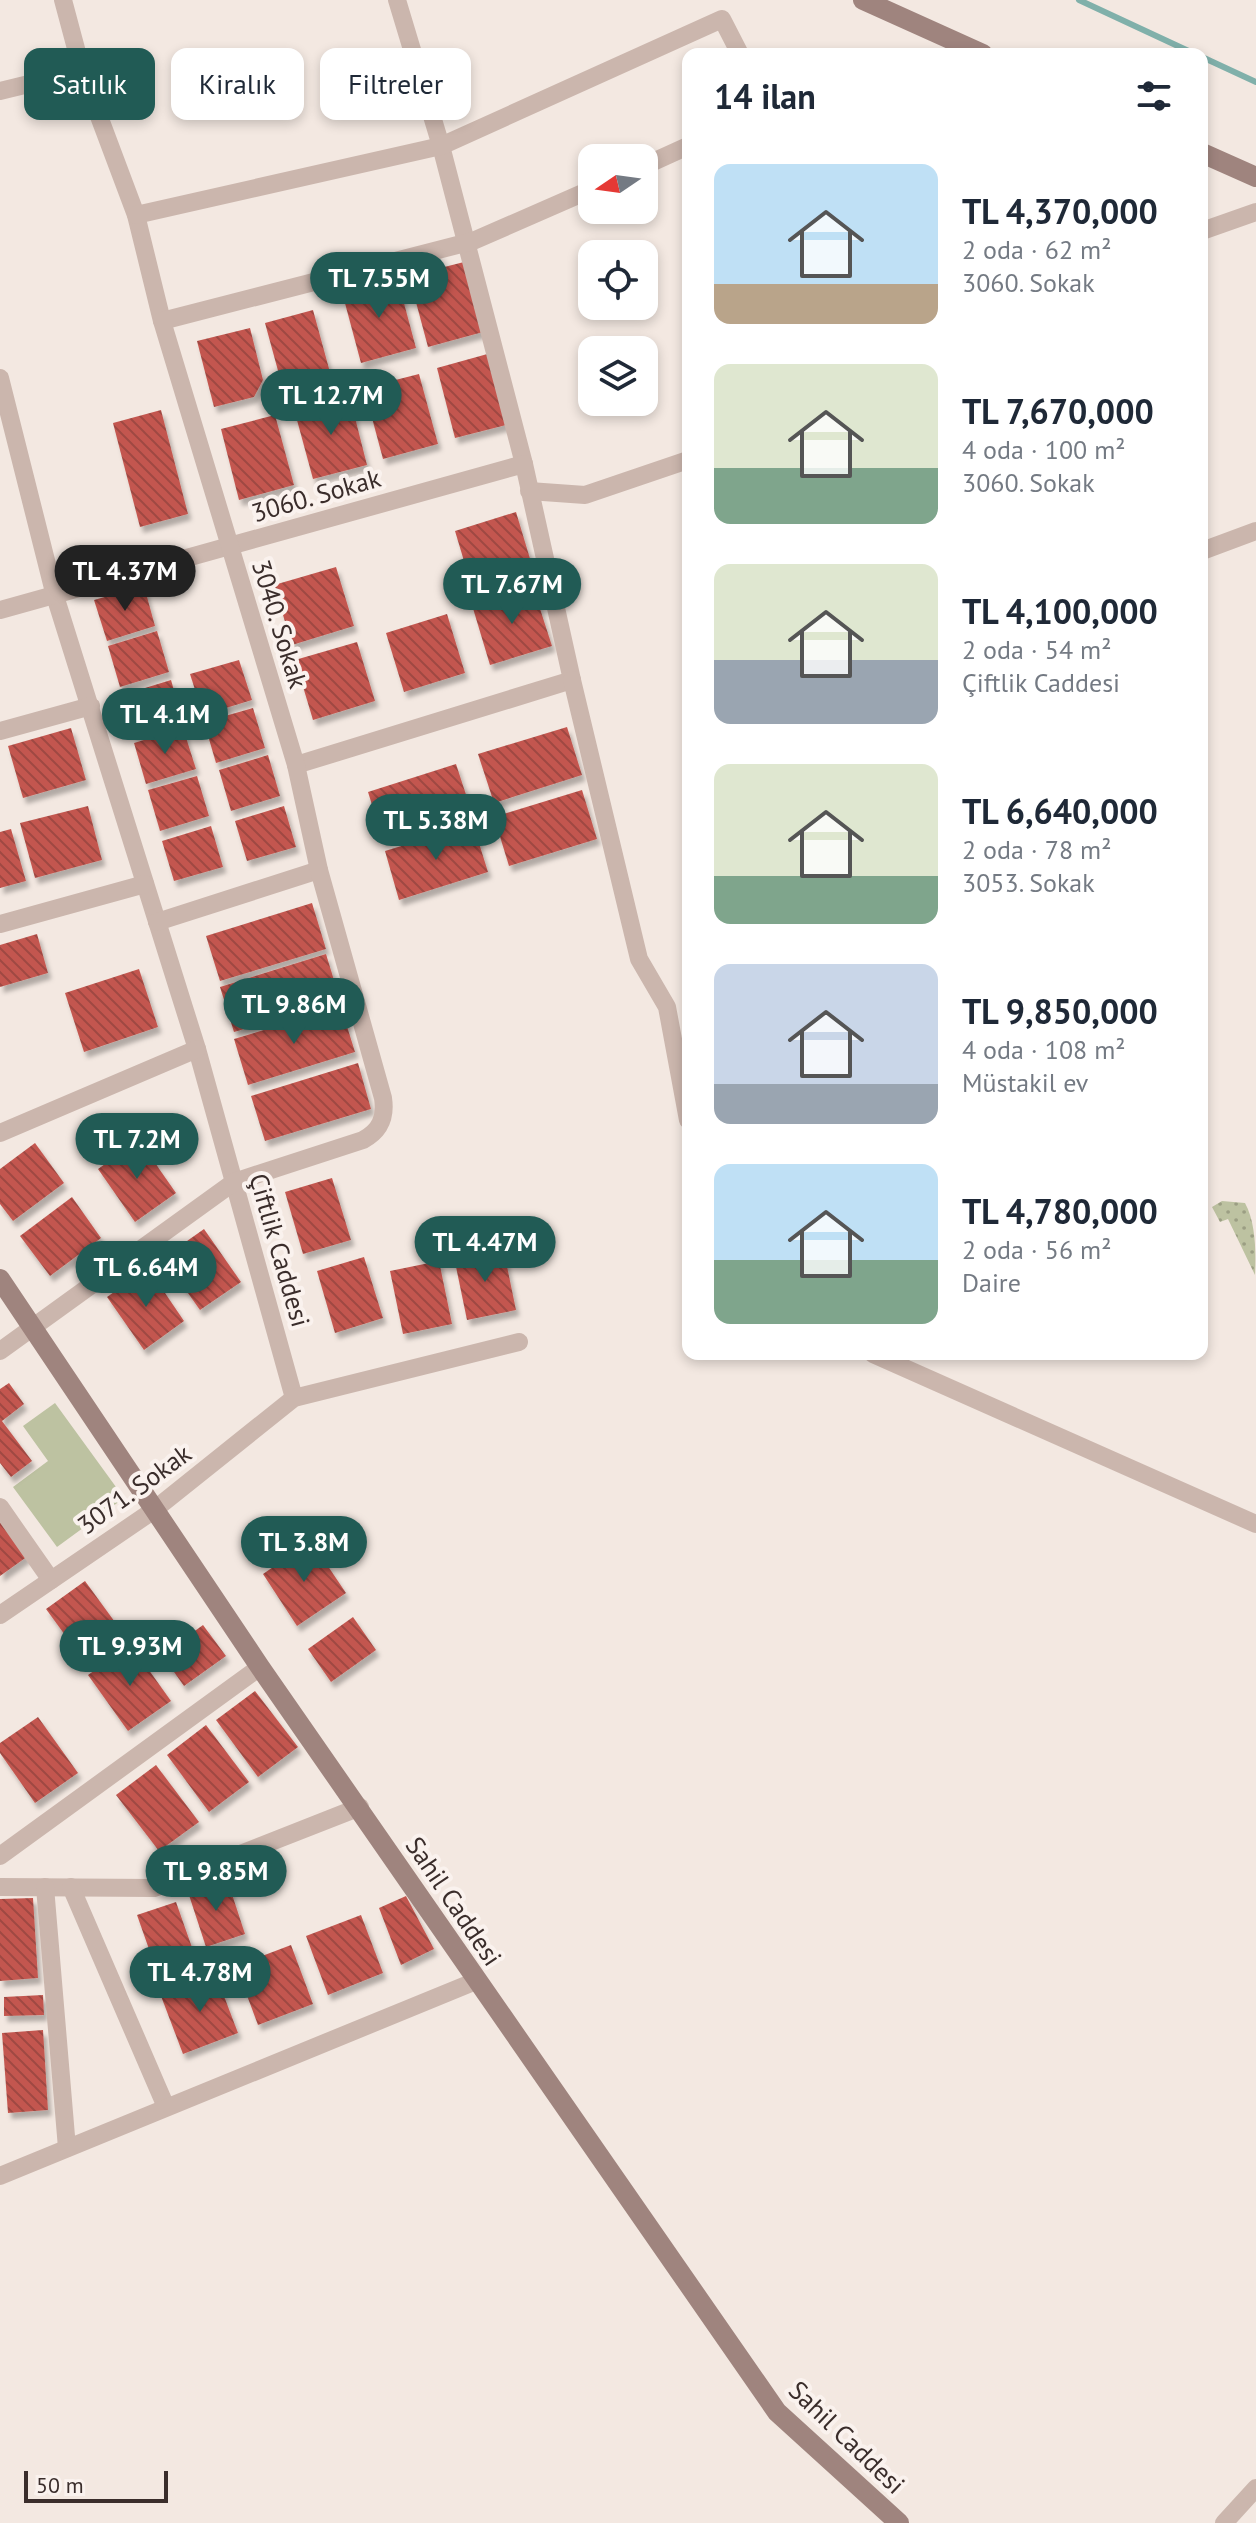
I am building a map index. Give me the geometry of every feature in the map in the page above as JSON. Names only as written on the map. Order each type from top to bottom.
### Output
[{"type":"street","name":"3040. Sokak","points":[[63,0],[76,48]]},
{"type":"street","points":[[397,0],[441,146],[524,464],[639,959],[667,1007],[682,1088]]},
{"type":"street","points":[[863,0],[970,48]]},
{"type":"street","points":[[136,215],[441,146],[722,19],[737,48]]},
{"type":"street","points":[[0,91],[24,85]]},
{"type":"street","name":"3040. Sokak","points":[[100,120],[136,215],[162,321],[296,765],[319,870],[383,1098],[383,1121],[363,1140],[234,1182]]},
{"type":"street","points":[[658,160],[682,149]]},
{"type":"street","points":[[1208,156],[1256,177]]},
{"type":"street","points":[[162,321],[465,243],[578,195]]},
{"type":"street","points":[[1208,229],[1256,212]]},
{"type":"street","name":"Çiftlik Caddesi","points":[[0,381],[55,596],[197,1049],[294,1398]]},
{"type":"street","points":[[529,491],[585,495],[682,462]]},
{"type":"street","name":"3060. Sokak","points":[[0,610],[524,464]]},
{"type":"street","points":[[1208,549],[1256,531]]},
{"type":"street","points":[[296,765],[572,680]]},
{"type":"street","points":[[0,731],[91,706]]},
{"type":"street","points":[[157,922],[319,870]]},
{"type":"street","points":[[0,924],[145,884]]},
{"type":"street","points":[[0,1133],[197,1049]]},
{"type":"street","points":[[0,1351],[234,1182]]},
{"type":"street","name":"Sahil Caddesi","points":[[0,1279],[260,1667],[777,2412],[899,2523]]},
{"type":"street","points":[[294,1398],[519,1342]]},
{"type":"street","points":[[887,1360],[1256,1524]]},
{"type":"street","name":"3071. Sokak","points":[[0,1615],[154,1510],[294,1398]]},
{"type":"street","points":[[0,1507],[51,1580]]},
{"type":"street","points":[[0,1856],[260,1667]]},
{"type":"street","points":[[0,1887],[154,1888],[360,1807]]},
{"type":"street","points":[[45,1887],[67,2148]]},
{"type":"street","points":[[71,1887],[166,2107]]},
{"type":"street","points":[[0,2176],[476,1981]]},
{"type":"street","points":[[1224,2523],[1256,2488]]},
{"type":"green space","points":[[1222,1201],[1245,1203],[1249,1211],[1254,1238],[1255,1275],[1228,1219],[1220,1222],[1212,1207]]},
{"type":"green space","points":[[55,1403],[124,1498],[57,1547],[13,1487],[48,1461],[23,1426]]},
{"type":"building","points":[[464,262],[483,332],[428,347],[409,276]]},
{"type":"building","points":[[397,277],[416,348],[361,363],[342,292]]},
{"type":"building","points":[[313,310],[331,376],[283,389],[265,323]]},
{"type":"building","points":[[250,328],[263,380],[254,397],[214,407],[197,341]]},
{"type":"building","points":[[491,353],[510,424],[455,438],[437,368]]},
{"type":"building","points":[[419,374],[438,444],[383,459],[364,388]]},
{"type":"building","points":[[349,394],[367,465],[313,479],[294,409]]},
{"type":"building","points":[[161,410],[188,514],[140,527],[113,423]]},
{"type":"building","points":[[275,415],[294,485],[239,500],[221,429]]},
{"type":"building","points":[[516,512],[534,572],[473,591],[455,531]]},
{"type":"building","points":[[336,567],[354,626],[292,645],[274,585]]},
{"type":"building","points":[[144,586],[155,626],[107,641],[94,600]]},
{"type":"building","points":[[533,587],[552,646],[490,665],[472,605]]},
{"type":"building","points":[[447,614],[465,673],[404,692],[386,633]]},
{"type":"building","points":[[157,631],[169,672],[120,687],[108,646]]},
{"type":"building","points":[[357,642],[375,701],[313,720],[295,660]]},
{"type":"building","points":[[239,660],[252,700],[203,715],[190,674]]},
{"type":"building","points":[[171,680],[183,721],[134,736],[122,695]]},
{"type":"building","points":[[253,708],[265,748],[216,763],[204,722]]},
{"type":"building","points":[[567,727],[582,775],[494,803],[478,754]]},
{"type":"building","points":[[71,728],[86,780],[23,798],[8,746]]},
{"type":"building","points":[[183,728],[196,769],[146,784],[134,743]]},
{"type":"building","points":[[268,755],[280,796],[231,811],[219,770]]},
{"type":"building","points":[[456,764],[472,813],[383,840],[368,792]]},
{"type":"building","points":[[197,776],[209,816],[160,831],[148,790]]},
{"type":"building","points":[[582,790],[597,839],[509,866],[494,817]]},
{"type":"building","points":[[88,806],[102,860],[35,878],[20,823]]},
{"type":"building","points":[[284,806],[296,847],[247,861],[235,821]]},
{"type":"building","points":[[473,824],[488,872],[399,900],[385,851]]},
{"type":"building","points":[[211,826],[223,867],[174,881],[162,841]]},
{"type":"building","points":[[11,829],[26,881],[0,888],[0,832]]},
{"type":"building","points":[[312,903],[326,949],[220,981],[206,936]]},
{"type":"building","points":[[37,934],[48,973],[0,987],[0,945]]},
{"type":"building","points":[[326,954],[340,1000],[234,1032],[220,987]]},
{"type":"building","points":[[139,969],[158,1027],[84,1052],[65,993]]},
{"type":"building","points":[[341,1007],[355,1052],[248,1085],[234,1039]]},
{"type":"building","points":[[358,1063],[371,1109],[265,1141],[251,1096]]},
{"type":"building","points":[[139,1140],[176,1193],[135,1222],[98,1169]]},
{"type":"building","points":[[35,1143],[64,1183],[13,1221],[0,1204],[0,1169]]},
{"type":"building","points":[[332,1178],[351,1240],[303,1254],[285,1192]]},
{"type":"building","points":[[72,1197],[101,1238],[50,1276],[20,1236]]},
{"type":"building","points":[[204,1229],[241,1282],[200,1310],[163,1258]]},
{"type":"building","points":[[503,1247],[516,1310],[467,1320],[454,1257]]},
{"type":"building","points":[[364,1257],[383,1318],[335,1333],[317,1271]]},
{"type":"building","points":[[439,1261],[452,1324],[403,1334],[390,1271]]},
{"type":"building","points":[[148,1268],[184,1321],[144,1350],[107,1297]]},
{"type":"building","points":[[9,1383],[24,1404],[2,1421],[32,1461],[11,1477],[0,1463],[0,1389]]},
{"type":"building","points":[[0,1516],[28,1556],[0,1576]]},
{"type":"building","points":[[311,1541],[346,1593],[297,1626],[263,1574]]},
{"type":"building","points":[[85,1581],[120,1629],[81,1657],[46,1609]]},
{"type":"building","points":[[353,1617],[376,1650],[331,1682],[308,1649]]},
{"type":"building","points":[[203,1625],[226,1656],[184,1686],[162,1655]]},
{"type":"building","points":[[131,1645],[171,1701],[128,1731],[88,1675]]},
{"type":"building","points":[[255,1691],[298,1747],[258,1777],[216,1720]]},
{"type":"building","points":[[38,1717],[78,1773],[35,1803],[0,1753],[0,1743]]},
{"type":"building","points":[[206,1725],[249,1782],[209,1812],[167,1755]]},
{"type":"building","points":[[156,1765],[199,1822],[159,1851],[116,1795]]},
{"type":"building","points":[[227,1879],[245,1934],[206,1947],[188,1892]]},
{"type":"building","points":[[406,1896],[434,1949],[401,1965],[379,1908]]},
{"type":"building","points":[[33,1898],[38,1978],[0,1981],[0,1899]]},
{"type":"building","points":[[176,1902],[195,1956],[156,1969],[137,1915]]},
{"type":"building","points":[[361,1915],[383,1973],[328,1995],[306,1936]]},
{"type":"building","points":[[291,1945],[313,2004],[258,2025],[236,1966]]},
{"type":"building","points":[[216,1975],[238,2033],[183,2054],[161,1996]]},
{"type":"building","points":[[43,1995],[44,2015],[4,2016],[4,1997]]},
{"type":"building","points":[[43,2030],[48,2110],[8,2113],[2,2033]]},
{"type":"waterway","points":[[1079,0],[1182,48]]},
{"type":"waterway","points":[[1208,60],[1256,82]]}]
